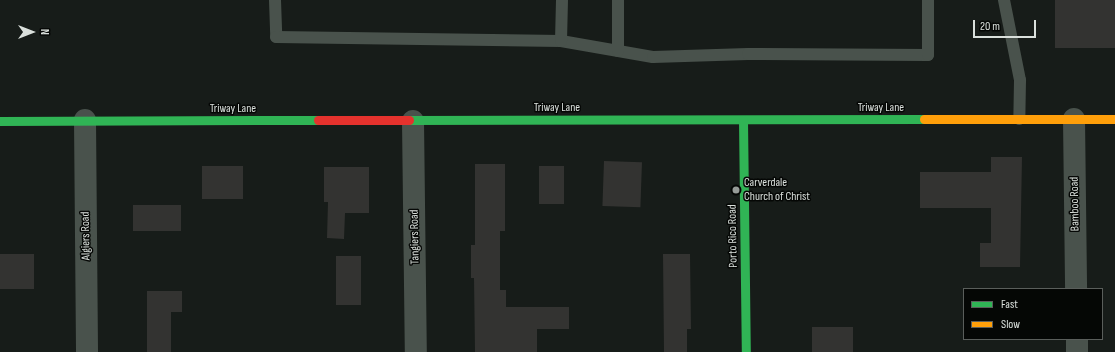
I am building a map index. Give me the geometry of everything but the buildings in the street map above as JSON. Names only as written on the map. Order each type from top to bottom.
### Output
[{"type":"street","name":"Bamboo Road","points":[[1074,119],[1076,288]]},
{"type":"street","name":"Triway Lane","points":[[0,121],[1115,119]]},
{"type":"street","name":"Algiers Road","points":[[85,120],[87,352]]},
{"type":"street","name":"Porto Rico Road","points":[[743,120],[746,352]]},
{"type":"street","name":"Tangiers Road","points":[[413,121],[416,352]]},
{"type":"street","points":[[1076,340],[1077,352]]},
{"type":"lane","points":[[275,0],[276,37],[561,41],[653,58],[748,54],[928,55],[928,0]]},
{"type":"lane","points":[[561,41],[562,0]]},
{"type":"lane","points":[[618,0],[618,51]]},
{"type":"lane","points":[[1004,0],[1020,80],[1019,119]]},
{"type":"traffic: fast","points":[[409,120],[924,119]]},
{"type":"traffic: fast","points":[[0,121],[318,120]]},
{"type":"traffic: fast","points":[[743,120],[746,352]]},
{"type":"traffic: slow","points":[[924,119],[1115,119]]},
{"type":"traffic: jam","points":[[318,120],[409,120]]},
{"type":"place","name":"Carverdale Church of Christ","points":[[736,190]]}]
